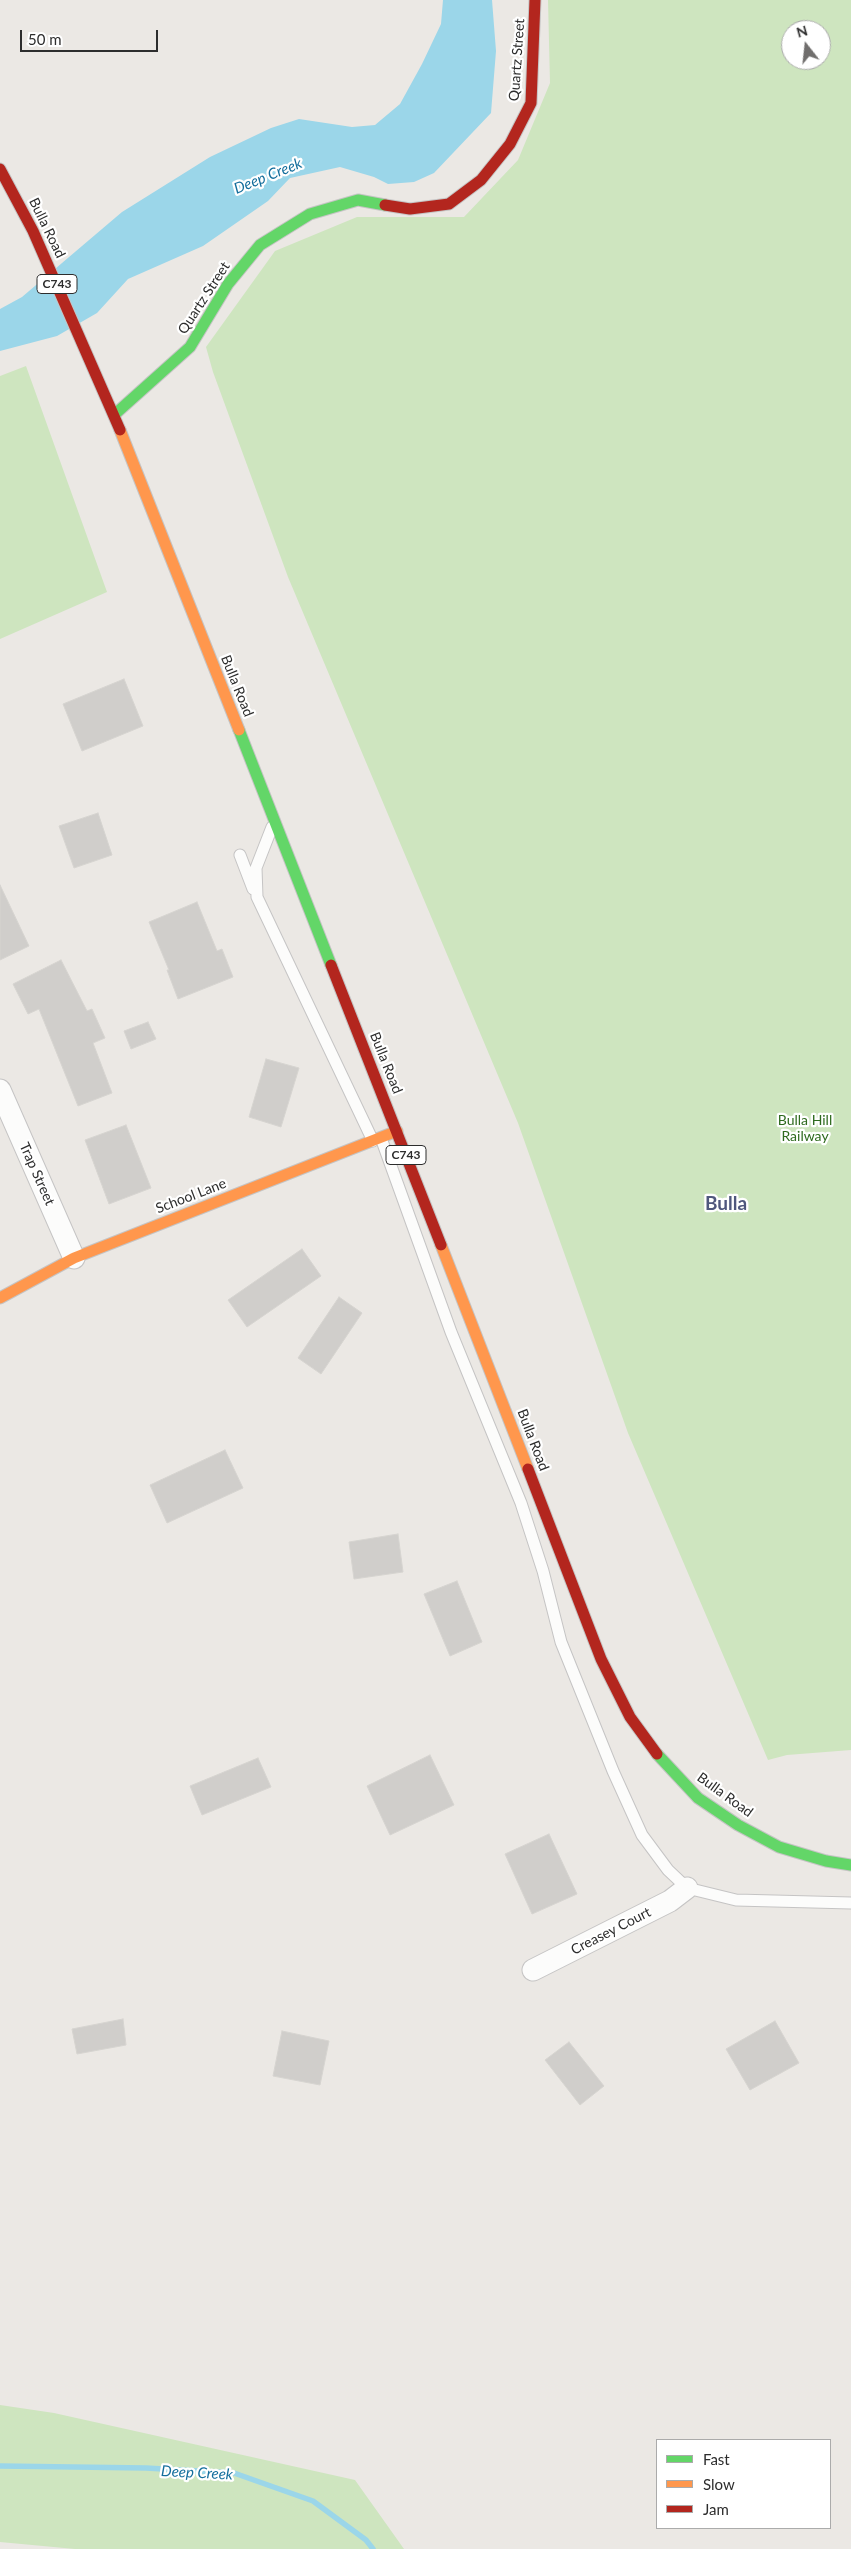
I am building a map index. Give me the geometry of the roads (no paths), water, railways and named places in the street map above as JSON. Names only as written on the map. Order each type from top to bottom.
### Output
[{"type":"main road","name":"Quartz Street","points":[[114,415],[190,347],[228,284],[260,245],[310,214],[358,200],[410,209],[449,204],[481,180],[510,144],[531,103],[535,0]]},
{"type":"main road","name":"Bulla Road","points":[[0,168],[33,231],[82,338],[114,415],[397,1131],[602,1659],[630,1717],[665,1765],[692,1791],[738,1825],[779,1847],[826,1861],[851,1865]]},
{"type":"main road","name":"School Lane","points":[[0,1298],[74,1258],[397,1131]]},
{"type":"street","name":"Trap Street","points":[[0,1090],[74,1258]]},
{"type":"street","name":"Creasey Court","points":[[533,1970],[670,1901],[687,1888]]},
{"type":"lane","points":[[257,898],[256,868],[268,838],[272,817]]},
{"type":"lane","points":[[240,855],[257,898],[377,1140],[451,1332],[521,1503],[543,1571],[561,1642],[609,1762],[642,1835],[668,1870],[687,1888],[736,1900],[851,1902]]},
{"type":"water","points":[[443,0],[492,0],[496,51],[491,113],[434,173],[414,182],[388,184],[374,177],[340,167],[290,178],[268,201],[203,246],[128,279],[97,313],[57,336],[0,351],[0,309],[22,297],[122,212],[210,157],[271,128],[299,119],[352,127],[375,125],[400,104],[422,64],[441,24]]},
{"type":"waterway","name":"Deep Creek","points":[[0,2466],[146,2468],[234,2473],[313,2501],[366,2540],[373,2549]]},
{"type":"district","name":"Bulla","points":[[726,1204]]},
{"type":"park label","name":"Bulla Hill Railway","points":[[805,1128]]}]
